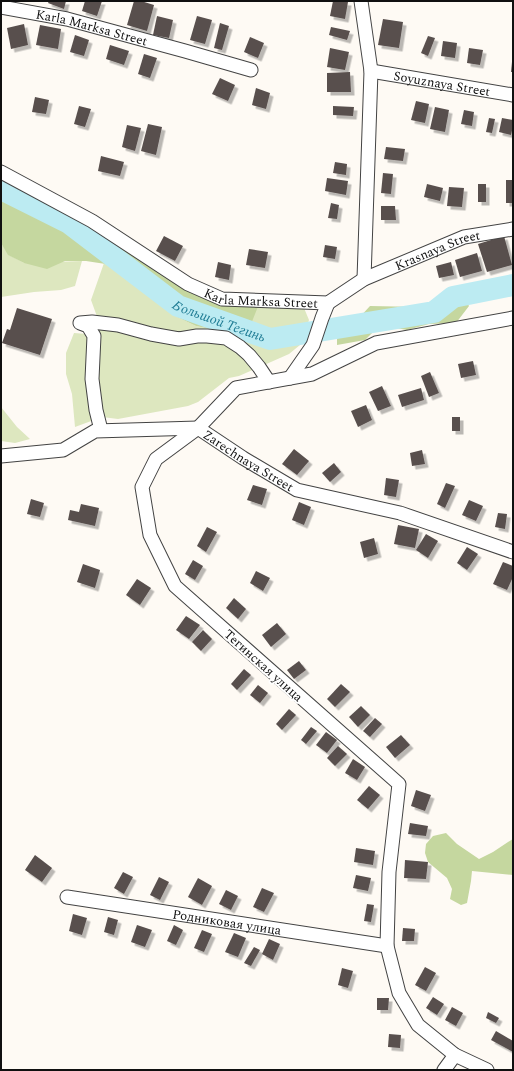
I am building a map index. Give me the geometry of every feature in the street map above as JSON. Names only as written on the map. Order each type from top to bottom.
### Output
[{"type":"street","points":[[361,1],[371,71],[364,279]]},
{"type":"street","name":"Karla Marksa Street","points":[[1,7],[67,19],[251,70]]},
{"type":"street","name":"Soyuznaya Street","points":[[371,71],[513,95]]},
{"type":"street","name":"Karla Marksa Street","points":[[1,172],[92,221],[188,284],[222,298],[328,303],[364,279]]},
{"type":"street","name":"Krasnaya Street","points":[[364,279],[464,237],[513,229]]},
{"type":"street","points":[[290,378],[313,345],[328,303]]},
{"type":"street","name":"Zarechnaya Street","points":[[513,318],[376,343],[312,374],[236,388],[198,428],[243,458],[297,490],[400,513],[513,552]]},
{"type":"street","points":[[102,430],[96,410],[92,379],[94,336],[88,326],[80,324],[92,322],[118,325],[151,334],[179,339],[197,336],[226,338],[249,355],[269,382]]},
{"type":"street","points":[[1,456],[63,450],[95,431],[102,430],[198,428]]},
{"type":"street","name":"Тегинская улица","points":[[198,428],[156,459],[142,487],[150,536],[175,586],[399,784],[389,872],[387,946],[399,993],[418,1025],[455,1055],[488,1070]]},
{"type":"street","name":"Родниковая улица","points":[[67,897],[387,946]]},
{"type":"street","points":[[444,1070],[455,1055]]},
{"type":"green space","points":[[1,172],[188,284],[259,304],[251,324],[225,332],[196,326],[175,316],[151,292],[118,274],[112,265],[86,261],[65,261],[47,269],[24,263],[8,255],[1,243]]},
{"type":"green space","points":[[1,243],[9,255],[24,263],[82,261],[75,286],[61,290],[1,297]]},
{"type":"green space","points":[[104,263],[112,265],[118,274],[151,292],[175,316],[196,326],[225,332],[259,304],[304,308],[309,320],[300,345],[289,354],[239,376],[229,378],[198,402],[188,406],[118,419],[102,417],[75,427],[72,394],[66,374],[66,353],[74,333],[87,334],[99,322],[91,300]]},
{"type":"green space","points":[[465,299],[469,306],[456,323],[429,324],[407,330],[380,325],[365,340],[337,345],[337,321],[358,319],[370,306],[422,307],[443,300]]},
{"type":"green space","points":[[1,407],[17,427],[30,439],[15,443],[1,441]]},
{"type":"green space","points":[[446,833],[457,844],[479,859],[513,839],[513,875],[472,871],[467,903],[461,905],[450,899],[452,889],[447,878],[428,862],[425,853],[426,844],[433,836]]},
{"type":"building","points":[[49,1],[66,1],[64,9],[48,3]]},
{"type":"building","points":[[85,1],[102,1],[97,16],[82,11]]},
{"type":"building","points":[[134,1],[141,1],[154,5],[147,31],[127,25]]},
{"type":"building","points":[[333,1],[348,2],[345,19],[330,16]]},
{"type":"building","points":[[157,16],[173,20],[169,38],[153,35]]},
{"type":"building","points":[[197,16],[212,20],[205,44],[190,40]]},
{"type":"building","points":[[383,19],[403,22],[399,48],[378,45]]},
{"type":"building","points":[[220,23],[229,26],[222,50],[214,48]]},
{"type":"building","points":[[24,24],[28,45],[11,49],[7,28]]},
{"type":"building","points":[[40,25],[61,29],[58,49],[36,45]]},
{"type":"building","points":[[331,27],[350,31],[347,40],[329,35]]},
{"type":"building","points":[[75,35],[89,40],[84,56],[70,52]]},
{"type":"building","points":[[428,36],[435,38],[428,56],[421,53]]},
{"type":"building","points":[[250,37],[264,43],[258,58],[244,52]]},
{"type":"building","points":[[443,41],[457,43],[455,58],[441,56]]},
{"type":"building","points":[[110,45],[129,51],[124,65],[106,59]]},
{"type":"building","points":[[330,48],[349,52],[345,70],[327,67]]},
{"type":"building","points":[[469,48],[483,50],[480,65],[467,63]]},
{"type":"building","points":[[144,54],[157,58],[150,78],[138,74]]},
{"type":"building","points":[[512,62],[513,72],[511,72]]},
{"type":"building","points":[[350,72],[351,92],[327,92],[327,73]]},
{"type":"building","points":[[220,78],[235,85],[228,101],[212,94]]},
{"type":"building","points":[[256,88],[270,93],[266,109],[252,105]]},
{"type":"building","points":[[35,97],[49,100],[46,114],[32,112]]},
{"type":"building","points":[[416,101],[429,104],[425,123],[411,120]]},
{"type":"building","points":[[79,106],[91,109],[85,127],[74,124]]},
{"type":"building","points":[[333,106],[354,107],[353,116],[333,115]]},
{"type":"building","points":[[435,107],[449,110],[445,132],[430,129]]},
{"type":"building","points":[[464,110],[474,112],[472,126],[461,124]]},
{"type":"building","points":[[489,118],[495,119],[492,133],[486,132]]},
{"type":"building","points":[[502,118],[513,120],[511,135],[499,132]]},
{"type":"building","points":[[148,124],[162,127],[156,155],[141,151]]},
{"type":"building","points":[[127,125],[141,128],[135,151],[122,147]]},
{"type":"building","points":[[386,147],[405,149],[403,161],[384,159]]},
{"type":"building","points":[[101,156],[124,162],[120,176],[98,171]]},
{"type":"building","points":[[335,162],[347,164],[346,175],[333,173]]},
{"type":"building","points":[[383,173],[393,174],[391,194],[381,193]]},
{"type":"building","points":[[327,178],[348,181],[346,195],[325,191]]},
{"type":"building","points":[[506,180],[513,180],[513,203],[506,203]]},
{"type":"building","points":[[427,184],[443,188],[440,201],[424,197]]},
{"type":"building","points":[[478,184],[486,184],[486,202],[478,202]]},
{"type":"building","points":[[449,187],[464,188],[462,207],[447,206]]},
{"type":"building","points":[[331,203],[339,205],[337,219],[328,218]]},
{"type":"building","points":[[381,206],[395,206],[396,220],[381,220]]},
{"type":"building","points":[[164,236],[183,246],[175,261],[156,251]]},
{"type":"building","points":[[504,236],[512,265],[487,272],[478,244]]},
{"type":"building","points":[[325,245],[337,247],[335,259],[323,257]]},
{"type":"building","points":[[249,249],[268,252],[265,268],[246,265]]},
{"type":"building","points":[[477,253],[482,271],[460,277],[455,260]]},
{"type":"building","points":[[218,262],[231,265],[229,280],[215,277]]},
{"type":"building","points":[[451,262],[454,275],[439,278],[436,266]]},
{"type":"building","points":[[17,308],[52,319],[40,355],[2,343],[7,329],[10,330]]},
{"type":"building","points":[[473,361],[476,375],[461,378],[458,364]]},
{"type":"building","points":[[430,372],[439,393],[429,397],[421,376]]},
{"type":"building","points":[[382,386],[391,406],[378,411],[369,392]]},
{"type":"building","points":[[421,388],[424,400],[402,407],[398,395]]},
{"type":"building","points":[[366,405],[372,420],[358,427],[351,411]]},
{"type":"building","points":[[452,417],[460,417],[460,431],[452,431]]},
{"type":"building","points":[[294,449],[309,461],[297,475],[282,464]]},
{"type":"building","points":[[422,450],[425,464],[412,466],[410,453]]},
{"type":"building","points":[[334,463],[341,472],[330,482],[322,473]]},
{"type":"building","points":[[386,478],[399,480],[396,497],[384,495]]},
{"type":"building","points":[[446,483],[455,486],[445,508],[437,504]]},
{"type":"building","points":[[253,485],[267,489],[262,505],[247,500]]},
{"type":"building","points":[[31,499],[44,503],[40,517],[27,514]]},
{"type":"building","points":[[469,500],[483,506],[476,521],[462,515]]},
{"type":"building","points":[[299,502],[311,507],[304,525],[292,520]]},
{"type":"building","points":[[81,504],[99,508],[95,526],[68,520],[70,510],[79,512]]},
{"type":"building","points":[[498,513],[507,514],[505,529],[495,527]]},
{"type":"building","points":[[398,525],[419,529],[415,548],[394,544]]},
{"type":"building","points":[[207,527],[217,532],[206,552],[197,546]]},
{"type":"building","points":[[426,534],[438,541],[428,558],[416,550]]},
{"type":"building","points":[[374,538],[378,554],[364,558],[360,542]]},
{"type":"building","points":[[467,547],[478,554],[467,570],[457,563]]},
{"type":"building","points":[[193,560],[203,566],[195,580],[185,574]]},
{"type":"building","points":[[503,562],[513,566],[513,577],[507,590],[493,584]]},
{"type":"building","points":[[83,564],[100,570],[95,588],[77,582]]},
{"type":"building","points":[[256,571],[270,578],[263,591],[250,583]]},
{"type":"building","points":[[137,579],[151,588],[140,605],[126,595]]},
{"type":"building","points":[[234,598],[246,609],[238,619],[226,608]]},
{"type":"building","points":[[186,616],[200,625],[189,639],[176,630]]},
{"type":"building","points":[[277,623],[286,634],[271,647],[262,635]]},
{"type":"building","points":[[203,630],[212,639],[201,651],[192,642]]},
{"type":"building","points":[[299,661],[306,670],[294,679],[287,670]]},
{"type":"building","points":[[244,669],[251,675],[237,690],[231,684]]},
{"type":"building","points":[[341,684],[350,692],[335,707],[327,699]]},
{"type":"building","points":[[258,685],[268,693],[260,703],[250,695]]},
{"type":"building","points":[[361,706],[370,715],[358,727],[349,717]]},
{"type":"building","points":[[289,709],[296,715],[282,730],[276,724]]},
{"type":"building","points":[[375,718],[382,724],[370,737],[363,731]]},
{"type":"building","points":[[311,727],[317,731],[306,744],[301,740]]},
{"type":"building","points":[[326,732],[337,740],[327,753],[316,745]]},
{"type":"building","points":[[401,735],[410,745],[395,758],[386,747]]},
{"type":"building","points":[[338,746],[347,754],[335,766],[327,758]]},
{"type":"building","points":[[353,759],[365,767],[357,780],[345,773]]},
{"type":"building","points":[[369,786],[380,795],[368,809],[357,800]]},
{"type":"building","points":[[416,790],[431,795],[425,811],[411,806]]},
{"type":"building","points":[[410,823],[428,826],[426,836],[408,834]]},
{"type":"building","points":[[356,848],[375,851],[373,865],[354,862]]},
{"type":"building","points":[[35,855],[52,868],[42,882],[25,870]]},
{"type":"building","points":[[405,860],[428,862],[426,879],[404,878]]},
{"type":"building","points":[[123,872],[133,877],[124,894],[114,888]]},
{"type":"building","points":[[356,875],[371,878],[368,891],[353,888]]},
{"type":"building","points":[[159,877],[169,882],[160,900],[150,895]]},
{"type":"building","points":[[198,878],[212,886],[202,905],[188,897]]},
{"type":"building","points":[[262,888],[274,893],[264,912],[253,907]]},
{"type":"building","points":[[226,890],[238,896],[231,910],[219,904]]},
{"type":"building","points":[[367,904],[374,905],[371,922],[364,921]]},
{"type":"building","points":[[73,914],[87,918],[82,935],[69,931]]},
{"type":"building","points":[[108,917],[118,920],[114,935],[104,932]]},
{"type":"building","points":[[137,925],[152,930],[145,947],[131,942]]},
{"type":"building","points":[[174,925],[183,930],[176,945],[167,941]]},
{"type":"building","points":[[403,928],[415,929],[414,941],[402,941]]},
{"type":"building","points":[[202,930],[212,934],[204,952],[194,948]]},
{"type":"building","points":[[234,933],[246,938],[238,957],[225,952]]},
{"type":"building","points":[[269,939],[280,944],[273,960],[262,954]]},
{"type":"building","points":[[254,947],[260,950],[251,966],[244,963]]},
{"type":"building","points":[[425,967],[436,973],[426,991],[415,985]]},
{"type":"building","points":[[342,968],[353,971],[348,988],[338,985]]},
{"type":"building","points":[[433,997],[444,1004],[437,1015],[426,1008]]},
{"type":"building","points":[[377,998],[389,998],[388,1010],[377,1010]]},
{"type":"building","points":[[452,1007],[463,1013],[456,1026],[445,1020]]},
{"type":"building","points":[[488,1012],[499,1018],[496,1023],[486,1018]]},
{"type":"building","points":[[496,1031],[513,1041],[513,1052],[491,1040]]},
{"type":"building","points":[[389,1034],[401,1035],[400,1048],[388,1047]]},
{"type":"waterway","name":"Большой Тегинь","points":[[1,189],[69,223],[178,306],[270,339],[434,312],[453,297],[513,285]]}]
